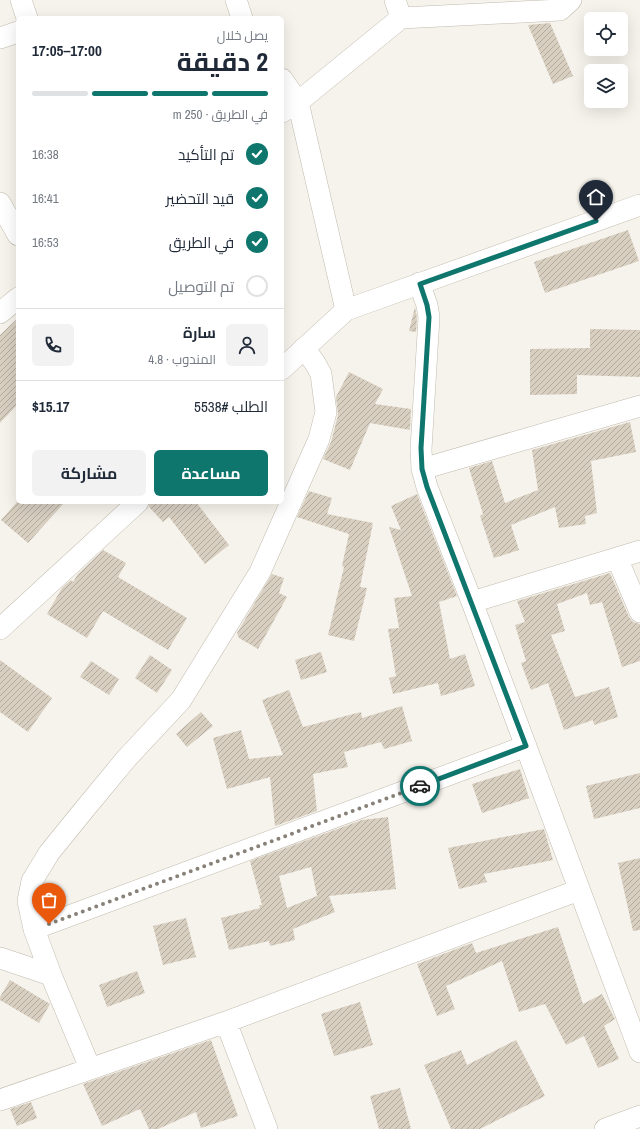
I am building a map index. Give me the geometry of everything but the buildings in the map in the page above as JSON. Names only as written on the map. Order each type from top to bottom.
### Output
[{"type":"street","points":[[21,0],[26,16]]},
{"type":"street","points":[[236,0],[241,16]]},
{"type":"street","points":[[290,107],[398,9],[560,10],[571,0]]},
{"type":"street","points":[[0,38],[16,33]]},
{"type":"street","points":[[284,86],[346,310]]},
{"type":"street","points":[[0,203],[16,231]]},
{"type":"street","points":[[284,367],[346,310],[640,206]]},
{"type":"street","points":[[420,284],[427,305],[430,330],[421,448],[422,469],[427,487],[472,602],[640,1052]]},
{"type":"street","points":[[0,313],[16,300]]},
{"type":"street","points":[[90,1068],[51,975],[34,929],[28,901],[32,882],[49,853],[126,759],[181,700],[260,572],[319,439],[326,412],[321,374],[315,362],[304,348]]},
{"type":"street","points":[[422,469],[640,406]]},
{"type":"street","points":[[0,629],[136,504]]},
{"type":"street","points":[[472,602],[640,551]]},
{"type":"street","points":[[617,558],[640,612]]},
{"type":"street","points":[[34,929],[526,746]]},
{"type":"street","points":[[0,1100],[226,1022],[579,890]]},
{"type":"street","points":[[0,958],[51,975]]},
{"type":"street","points":[[226,1022],[267,1129]]},
{"type":"street","points":[[605,1129],[640,1116]]},
{"type":"way so far","points":[[49,924],[420,786]]},
{"type":"route","points":[[420,786],[526,746],[427,487],[422,469],[421,448],[430,330],[427,305],[420,284],[596,221]]}]
